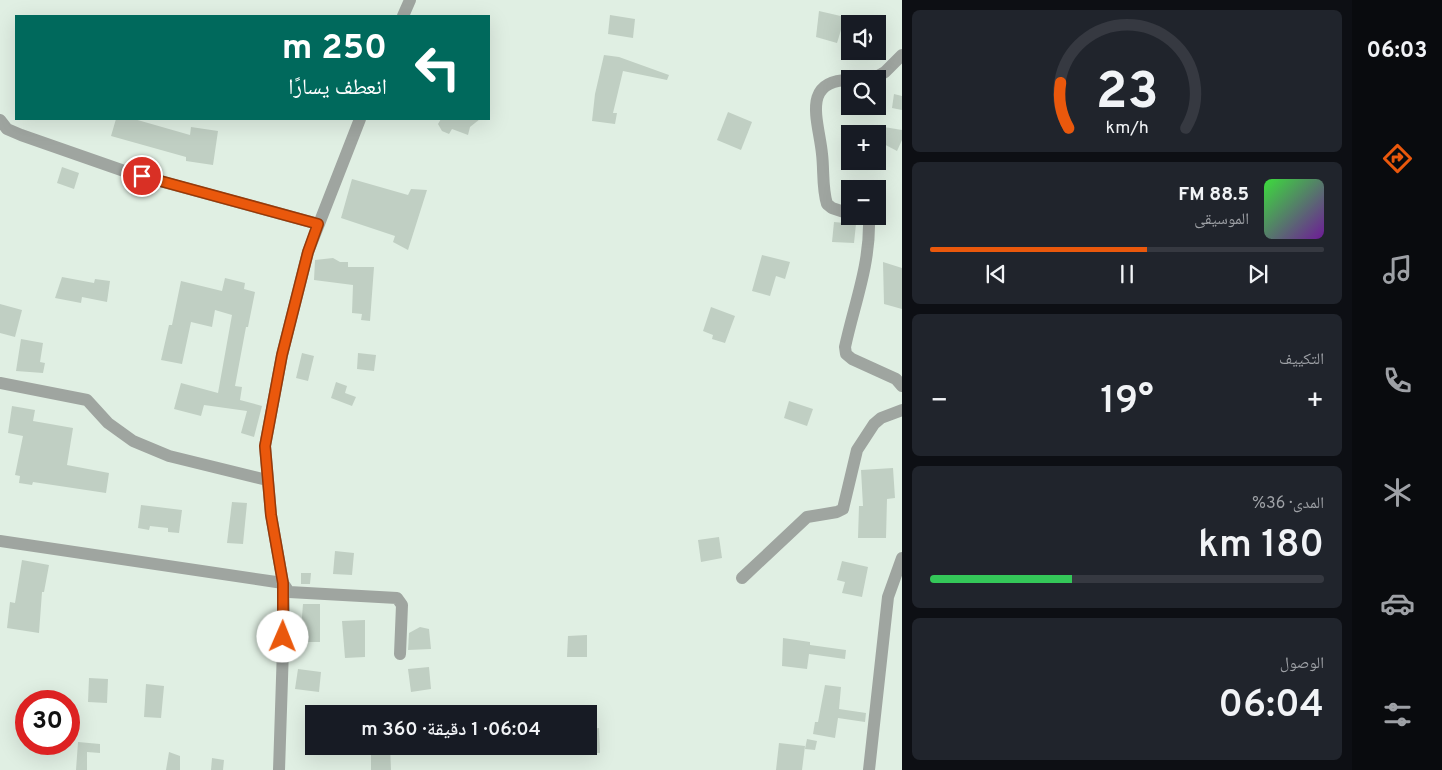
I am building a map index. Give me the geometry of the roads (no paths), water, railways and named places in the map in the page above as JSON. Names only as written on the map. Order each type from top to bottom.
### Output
[{"type":"street","points":[[403,15],[410,0]]},
{"type":"street","points":[[886,71],[902,55]]},
{"type":"street","points":[[841,81],[832,82],[822,88],[815,108],[827,204],[841,211]]},
{"type":"street","points":[[0,120],[7,129],[21,136],[127,172],[318,224]]},
{"type":"street","points":[[279,770],[284,618],[283,583],[271,515],[265,446],[282,355],[308,252],[360,120]]},
{"type":"street","points":[[869,225],[864,281],[856,300],[845,347],[846,354],[852,360],[900,381]]},
{"type":"street","points":[[0,383],[87,400],[114,428],[133,441],[169,456],[267,480]]},
{"type":"street","points":[[742,578],[807,517],[837,512],[843,509],[857,450],[874,424],[902,410]]},
{"type":"street","points":[[0,541],[283,583],[289,592],[397,598],[402,605],[400,654]]},
{"type":"street","points":[[869,770],[888,597],[902,558]]}]
